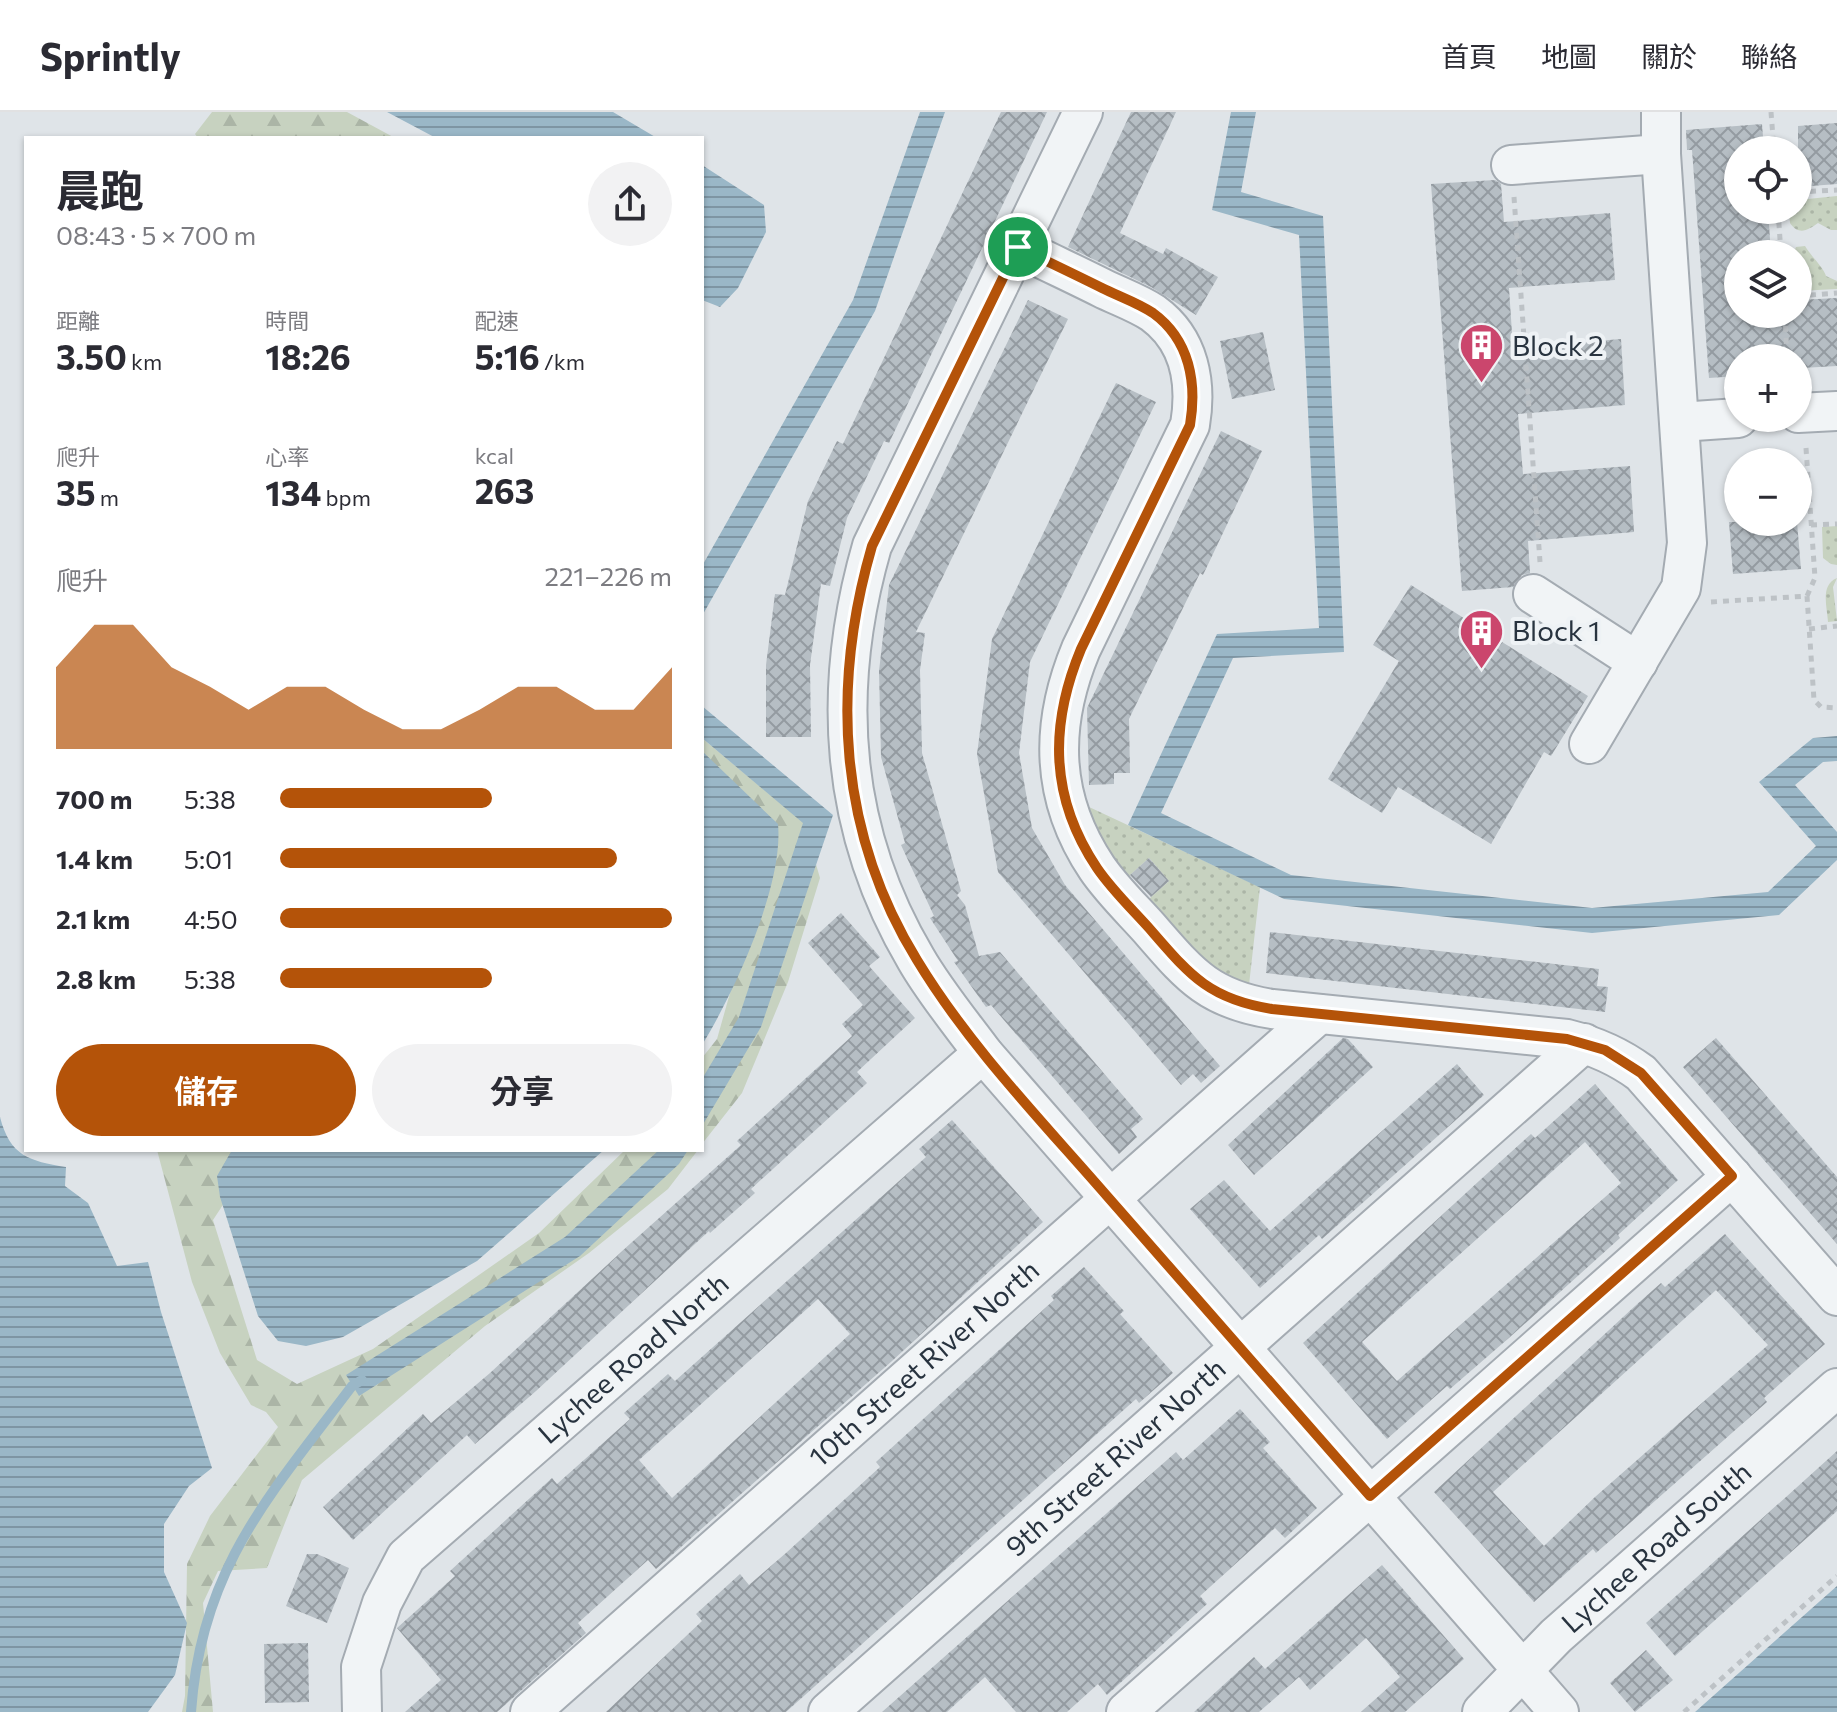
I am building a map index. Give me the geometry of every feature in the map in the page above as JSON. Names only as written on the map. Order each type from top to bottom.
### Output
[{"type":"street","points":[[1083,112],[872,546],[850,639],[847,686],[847,734],[852,781],[862,828],[894,917],[916,959],[983,1053],[1559,1712]]},
{"type":"street","points":[[1589,744],[1681,588],[1687,543],[1661,154],[1661,112]]},
{"type":"street","points":[[1512,181],[1661,154]]},
{"type":"street","points":[[1018,247],[1152,313],[1177,340],[1192,375],[1194,400],[1190,425],[1068,680],[1060,713],[1058,746],[1061,779],[1069,812],[1082,843],[1099,871],[1191,976],[1249,1006],[1558,1038],[1605,1050],[1641,1073],[1837,1296]]},
{"type":"street","points":[[1812,423],[1837,411]]},
{"type":"street","points":[[1680,422],[1724,419]]},
{"type":"street","points":[[1536,579],[1638,662]]},
{"type":"street","name":"10th Street River North","points":[[530,1712],[1319,1014]]},
{"type":"street","name":"9th Street River North","points":[[828,1712],[1584,1043]]},
{"type":"street","name":"Lychee Road North","points":[[362,1712],[361,1667],[382,1603],[406,1557],[983,1053]]},
{"type":"street","points":[[1126,1712],[1732,1176]]},
{"type":"street","name":"Lychee Road South","points":[[1482,1712],[1556,1636],[1837,1388]]},
{"type":"path","points":[[1771,112],[1773,136]]},
{"type":"path","points":[[1512,181],[1536,579]]},
{"type":"path","points":[[1812,191],[1837,190]]},
{"type":"path","points":[[1812,295],[1837,293]]},
{"type":"path","points":[[1812,525],[1837,524]]},
{"type":"path","points":[[1812,536],[1815,578],[1807,596],[1814,700],[1821,707],[1837,708]]},
{"type":"path","points":[[1711,602],[1807,596]]},
{"type":"path","points":[[1809,629],[1837,626]]},
{"type":"path","points":[[1684,1712],[1837,1576]]},
{"type":"green space","points":[[212,112],[347,112],[391,136],[196,136]]},
{"type":"green space","points":[[1837,196],[1837,230],[1818,223],[1807,230],[1800,231],[1793,227],[1791,224],[1812,224],[1812,199]]},
{"type":"green space","points":[[1812,255],[1826,276],[1837,281],[1837,289],[1812,290]]},
{"type":"green space","points":[[1837,526],[1837,565],[1823,558],[1822,527]]},
{"type":"green space","points":[[1837,578],[1833,587],[1837,621],[1828,622],[1826,591]]},
{"type":"green space","points":[[704,740],[804,823],[820,878],[788,982],[742,1093],[704,1141],[704,1055],[717,1039],[758,894],[704,775]]},
{"type":"green space","points":[[1087,806],[1260,887],[1249,985],[1218,969],[1182,937],[1149,899],[1169,881],[1149,858],[1129,876],[1105,842]]},
{"type":"green space","points":[[158,1152],[269,1152],[240,1179],[213,1220],[257,1360],[297,1384],[373,1349],[539,1233],[623,1152],[696,1152],[668,1189],[589,1253],[485,1326],[302,1480],[267,1568],[218,1571],[203,1603],[213,1712],[182,1712],[185,1696],[187,1564],[210,1516],[278,1427],[266,1412],[251,1405],[220,1353],[192,1282]]},
{"type":"water","points":[[387,112],[613,112],[654,136],[432,136]]},
{"type":"water","points":[[920,112],[945,112],[875,311],[704,612],[704,562],[853,300]]},
{"type":"water","points":[[1231,112],[1256,112],[1241,192],[1323,216],[1344,652],[1233,658],[1161,813],[1291,875],[1592,908],[1768,892],[1816,846],[1759,782],[1813,738],[1837,736],[1837,761],[1823,762],[1795,785],[1837,832],[1837,860],[1779,915],[1592,933],[1284,899],[1128,825],[1217,634],[1319,628],[1299,235],[1212,210]]},
{"type":"water","points":[[704,166],[764,205],[766,232],[738,288],[720,307],[704,301]]},
{"type":"water","points":[[704,708],[833,815],[761,1027],[704,1123],[704,1076],[739,1017],[803,823],[704,740]]},
{"type":"water","points":[[704,753],[778,824],[778,849],[765,907],[742,968],[704,1042]]},
{"type":"water","points":[[0,1117],[9,1140],[23,1154],[31,1159],[66,1167],[65,1186],[88,1203],[117,1266],[148,1262],[161,1312],[212,1468],[189,1486],[164,1524],[164,1572],[187,1623],[175,1675],[148,1712],[0,1712]]},
{"type":"water","points":[[231,1152],[602,1152],[477,1261],[343,1337],[306,1346],[278,1341],[258,1316],[220,1197],[217,1176]]},
{"type":"water","points":[[657,1152],[687,1152],[679,1164],[580,1256],[359,1396],[346,1375],[565,1237]]},
{"type":"water","points":[[1837,1586],[1837,1712],[1695,1712]]},
{"type":"building","points":[[1001,112],[1047,112],[889,443],[884,441],[847,518],[830,586],[821,584],[810,665],[811,737],[766,737],[766,665],[775,594],[785,595],[808,501],[837,441],[843,444]]},
{"type":"building","points":[[1131,112],[1176,112],[1120,233],[1163,254],[1166,248],[1218,277],[1196,315],[1151,287],[1068,247]]},
{"type":"building","points":[[1837,123],[1837,184],[1812,186],[1812,136],[1798,136],[1798,126]]},
{"type":"building","points":[[1762,124],[1763,136],[1724,136],[1724,224],[1769,224],[1770,240],[1724,240],[1724,328],[1812,328],[1812,299],[1837,298],[1837,366],[1812,367],[1812,344],[1724,344],[1724,377],[1709,378],[1692,150],[1687,150],[1686,130]]},
{"type":"building","points":[[1495,180],[1501,184],[1504,222],[1610,213],[1615,280],[1509,288],[1513,348],[1621,339],[1625,405],[1518,414],[1523,474],[1630,466],[1634,532],[1528,541],[1530,573],[1522,575],[1513,587],[1462,591],[1431,184]]},
{"type":"building","points":[[1028,300],[1068,319],[916,632],[925,633],[920,670],[922,753],[961,891],[957,895],[965,905],[979,956],[1000,952],[1143,1119],[1131,1129],[1137,1137],[1119,1154],[991,1005],[986,1007],[954,962],[958,961],[930,918],[934,916],[901,845],[905,843],[881,757],[879,671],[889,585]]},
{"type":"building","points":[[1263,332],[1275,390],[1232,399],[1220,341]]},
{"type":"building","points":[[1116,383],[1156,402],[1030,662],[1019,753],[1032,828],[1065,885],[1220,1066],[1201,1083],[1193,1074],[1181,1085],[998,872],[977,754],[992,639]]},
{"type":"building","points":[[1221,431],[1262,451],[1129,719],[1130,773],[1114,773],[1114,784],[1089,785],[1087,708]]},
{"type":"building","points":[[1730,536],[1798,536],[1801,569],[1733,574]]},
{"type":"building","points":[[1411,585],[1588,696],[1551,756],[1544,752],[1491,844],[1398,787],[1382,813],[1328,779],[1399,661],[1373,645]]},
{"type":"building","points":[[1149,858],[1169,881],[1151,897],[1130,875]]},
{"type":"building","points":[[841,913],[880,957],[869,966],[915,1018],[857,1072],[867,1083],[751,1189],[755,1193],[709,1231],[536,1391],[475,1444],[467,1435],[353,1540],[323,1507],[423,1414],[431,1423],[490,1373],[741,1145],[737,1141],[852,1036],[842,1024],[863,1005],[808,943]]},
{"type":"building","points":[[1270,932],[1599,969],[1597,986],[1608,987],[1605,1012],[1266,973]]},
{"type":"building","points":[[1343,1038],[1348,1039],[1373,1067],[1254,1175],[1228,1145]]},
{"type":"building","points":[[1716,1038],[1837,1177],[1837,1244],[1683,1067]]},
{"type":"building","points":[[1457,1064],[1484,1095],[1322,1239],[1319,1235],[1260,1288],[1190,1209],[1224,1180],[1270,1231]]},
{"type":"building","points":[[1595,1084],[1678,1180],[1618,1235],[1620,1238],[1510,1337],[1450,1389],[1447,1386],[1387,1439],[1303,1343],[1531,1134],[1535,1138]],"holes":[[[1585,1142],[1621,1183],[1397,1381],[1362,1342]]]},
{"type":"building","points":[[952,1120],[1043,1222],[892,1361],[656,1569],[648,1560],[578,1623],[586,1633],[497,1712],[405,1712],[441,1680],[397,1628],[455,1576],[450,1571],[552,1478],[557,1484],[630,1419],[624,1413],[668,1374],[675,1381],[926,1157],[919,1149]],"holes":[[[818,1299],[850,1334],[672,1498],[639,1460]]]},
{"type":"building","points":[[1725,1234],[1825,1344],[1764,1398],[1767,1402],[1596,1553],[1593,1549],[1534,1602],[1434,1492],[1635,1306],[1661,1283],[1665,1287]],"holes":[[[1716,1290],[1768,1345],[1595,1497],[1544,1546],[1493,1492]]]},
{"type":"building","points":[[1084,1267],[1124,1311],[1120,1314],[1173,1373],[1139,1403],[1136,1399],[786,1712],[606,1712],[702,1621],[696,1614],[740,1574],[749,1585],[786,1553],[880,1467],[876,1462],[1054,1300],[1051,1296]]},
{"type":"building","points":[[1240,1409],[1270,1442],[1263,1448],[1317,1508],[1285,1538],[1275,1528],[1200,1596],[1207,1604],[1107,1695],[1098,1684],[1067,1712],[1016,1712],[985,1677],[947,1712],[882,1712],[1176,1452],[1183,1460]]},
{"type":"building","points":[[1837,1451],[1837,1511],[1675,1656],[1646,1623]]},
{"type":"building","points":[[307,1554],[317,1554],[349,1568],[327,1623],[286,1606]]},
{"type":"building","points":[[1382,1565],[1464,1659],[1405,1712],[1361,1712],[1400,1677],[1366,1638],[1310,1690],[1299,1677],[1259,1712],[1194,1712],[1254,1657],[1265,1669]]},
{"type":"building","points":[[308,1643],[309,1702],[265,1703],[264,1644]]},
{"type":"building","points":[[1646,1650],[1673,1680],[1635,1712],[1610,1683]]},
{"type":"waterway","points":[[191,1712],[197,1661],[209,1616],[244,1536],[352,1386],[362,1380]]},
{"type":"place","name":"Block 2","points":[[1481,385]]},
{"type":"place","name":"Block 1","points":[[1481,670]]},
{"type":"route","points":[[1018,247],[1152,313],[1170,330],[1184,351],[1192,375],[1194,400],[1190,425],[1081,649],[1068,680],[1060,713],[1058,746],[1061,779],[1069,812],[1082,843],[1099,871],[1191,976],[1249,1006],[1567,1039],[1605,1050],[1641,1073],[1732,1176],[1370,1496],[983,1053],[916,959],[894,917],[862,828],[852,781],[847,734],[850,639],[859,592],[872,546],[1018,247]]}]
